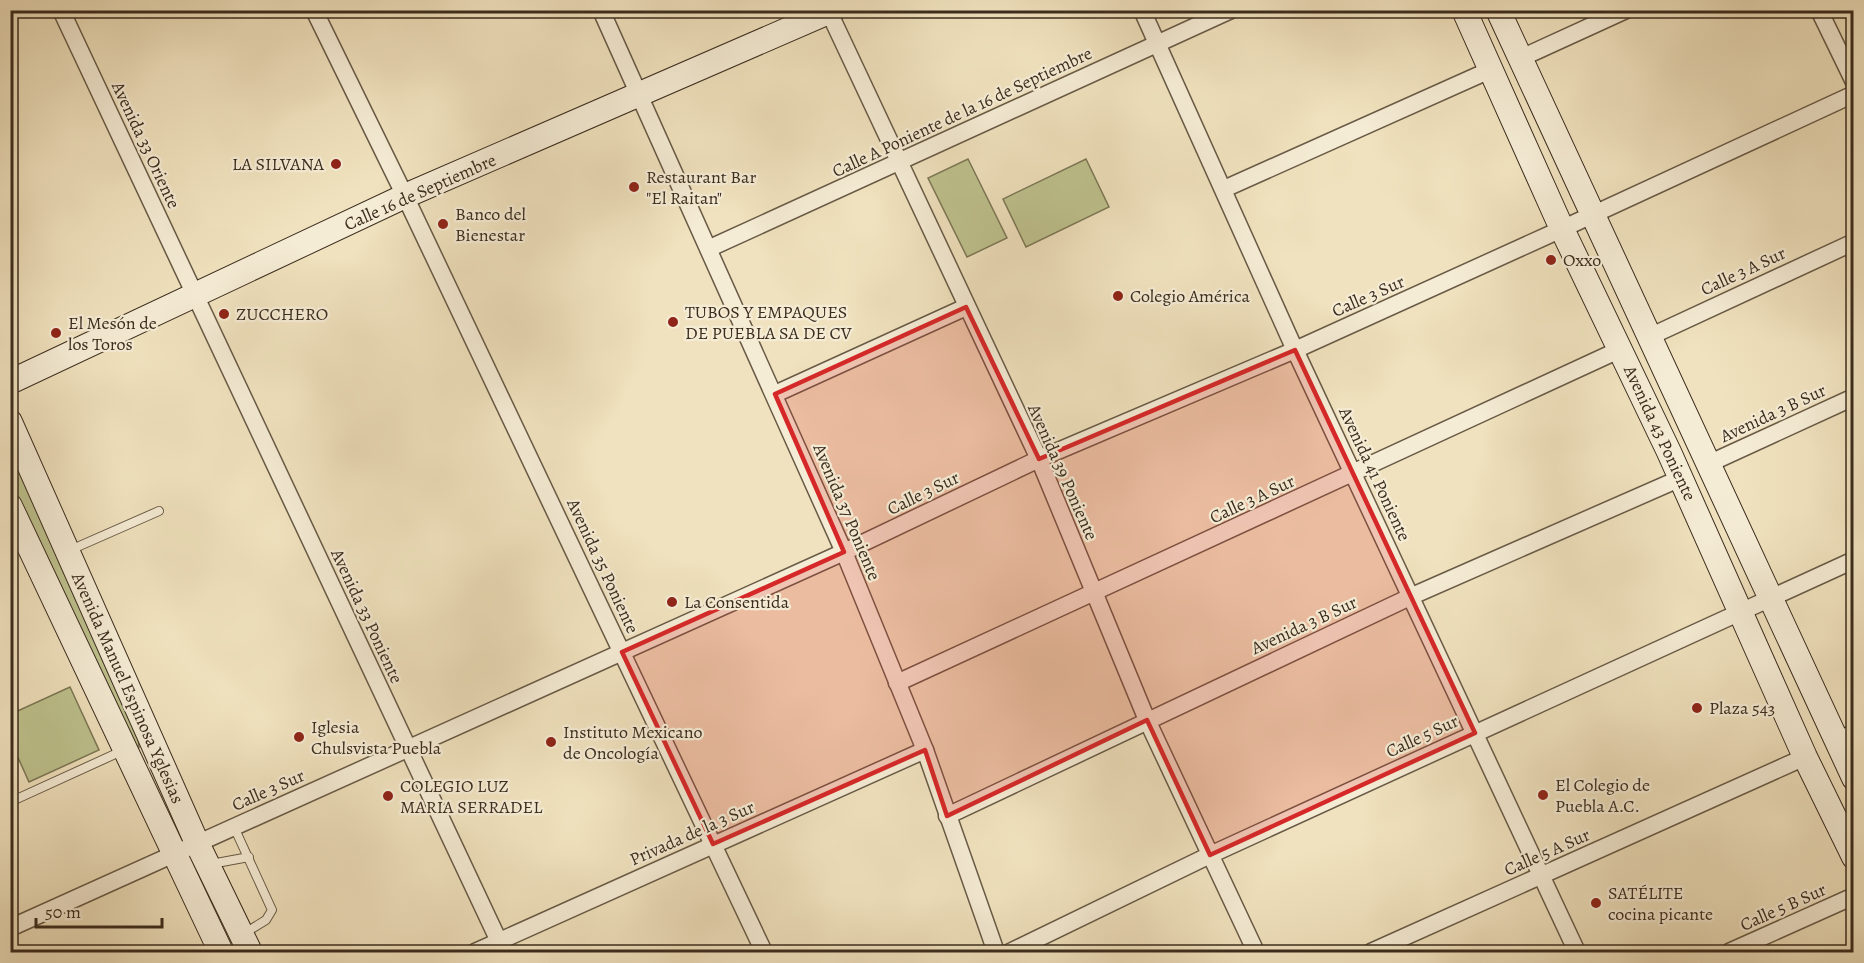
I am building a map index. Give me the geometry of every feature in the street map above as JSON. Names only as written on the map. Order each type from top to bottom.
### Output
[{"type":"main road","name":"Avenida 43 Poniente","points":[[1464,10],[1562,229],[1681,478],[1804,757],[1854,857]]},
{"type":"main road","name":"Avenida 43 Poniente","points":[[1498,10],[1594,213],[1770,598],[1845,737],[1854,778]]},
{"type":"main road","name":"Calle 16 de Septiembre","points":[[10,382],[405,196],[640,96],[830,11]]},
{"type":"main road","name":"Avenida Manuel Espinosa Yglesias","points":[[10,422],[207,865],[232,945]]},
{"type":"main road","name":"Avenida Manuel Espinosa Yglesias","points":[[10,506],[174,854],[232,945]]},
{"type":"street","name":"Avenida 33 Oriente","points":[[61,10],[195,296]]},
{"type":"street","name":"Avenida 35 Poniente","points":[[314,10],[405,196],[764,952]]},
{"type":"street","name":"Avenida 37 Poniente","points":[[601,10],[710,248],[844,552],[924,750],[996,952]]},
{"type":"street","name":"Avenida 41 Poniente","points":[[1142,10],[1295,350],[1577,952]]},
{"type":"street","name":"Calle A Poniente de la 16 de Septiembre","points":[[710,248],[1231,10]]},
{"type":"street","points":[[1521,58],[1626,10]]},
{"type":"street","points":[[1819,10],[1854,82]]},
{"type":"street","name":"Avenida 39 Poniente","points":[[830,11],[966,308],[1039,459],[1147,720],[1256,952]]},
{"type":"street","points":[[1224,189],[1490,70]]},
{"type":"street","name":"Calle 3 Sur","points":[[10,927],[844,552],[1039,459],[1295,350],[1854,94]]},
{"type":"street","name":"Calle 3 A Sur","points":[[1649,337],[1854,242]]},
{"type":"street","name":"Avenida 33 Poniente","points":[[195,296],[502,947]]},
{"type":"street","points":[[775,394],[966,308]]},
{"type":"street","name":"Calle 3 A Sur","points":[[897,682],[1621,349]]},
{"type":"street","name":"Avenida 3 B Sur","points":[[1708,464],[1854,397]]},
{"type":"street","name":"Avenida 3 B Sur","points":[[947,816],[1412,596],[1681,478]]},
{"type":"street","name":"Calle 5 Sur","points":[[1010,952],[1210,855],[1854,560]]},
{"type":"street","name":"Privada de la 3 Sur","points":[[475,952],[502,947],[713,844],[924,750]]},
{"type":"street","name":"Calle 5 A Sur","points":[[1371,952],[1804,757]]},
{"type":"street","name":"Calle 5 B Sur","points":[[1729,952],[1854,896]]},
{"type":"lane","points":[[68,551],[159,511]]},
{"type":"lane","points":[[10,802],[125,750]]},
{"type":"lane","points":[[232,945],[266,920],[272,910],[234,826]]},
{"type":"lane","points":[[207,865],[249,857]]},
{"type":"highlighted area","points":[[966,307],[1039,459],[1295,350],[1475,733],[1210,855],[1147,720],[947,816],[925,750],[713,844],[622,652],[844,552],[775,394]]},
{"type":"green space","points":[[968,159],[1007,238],[967,257],[928,178]]},
{"type":"green space","points":[[1086,159],[1109,207],[1026,247],[1003,199]]},
{"type":"green space","points":[[10,432],[138,735],[139,747],[129,741],[11,489]]},
{"type":"green space","points":[[70,687],[99,750],[29,782],[11,742],[11,714]]},
{"type":"place","name":"LA SILVANA","points":[[336,164]]},
{"type":"place","name":"Restaurant Bar \"El Raitan\"","points":[[634,187]]},
{"type":"place","name":"Banco del Bienestar","points":[[443,224]]},
{"type":"place","name":"Oxxo","points":[[1551,260]]},
{"type":"place","name":"Colegio América","points":[[1118,296]]},
{"type":"place","name":"ZUCCHERO","points":[[224,314]]},
{"type":"place","name":"TUBOS Y EMPAQUES DE PUEBLA SA DE CV","points":[[673,322]]},
{"type":"place","name":"El Mesón de los Toros","points":[[56,333]]},
{"type":"place","name":"La Consentida","points":[[672,602]]},
{"type":"place","name":"Plaza 543","points":[[1697,708]]},
{"type":"place","name":"Iglesia Chulsvista Puebla","points":[[299,737]]},
{"type":"place","name":"Instituto Mexicano de Oncología","points":[[551,742]]},
{"type":"place","name":"El Colegio de Puebla A.C.","points":[[1543,795]]},
{"type":"place","name":"COLEGIO LUZ MARIA SERRADEL","points":[[388,796]]},
{"type":"place","name":"SATÉLITE cocina picante","points":[[1596,903]]}]
